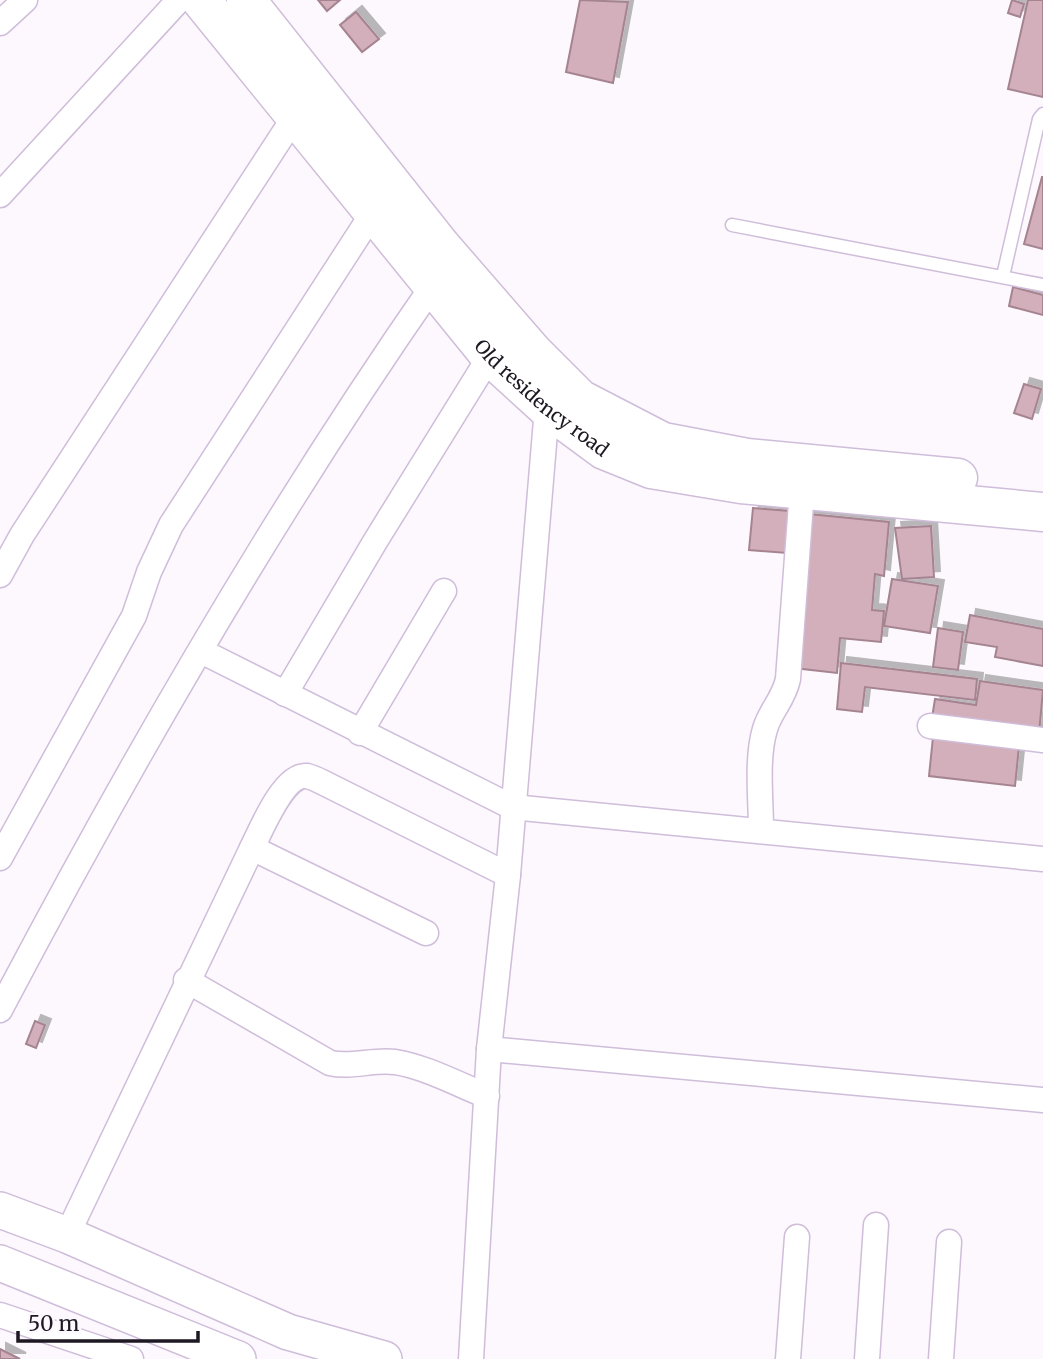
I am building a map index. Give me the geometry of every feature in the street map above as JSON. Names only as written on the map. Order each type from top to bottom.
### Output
[{"type":"highway","name":"Old residency road","points":[[201,0],[490,356],[547,408],[604,450],[652,469],[802,490],[1043,512]]},
{"type":"highway","name":"Old residency road","points":[[246,0],[441,246],[533,352],[580,399],[663,442],[747,458],[1043,485]]},
{"type":"street","points":[[0,23],[25,0]]},
{"type":"street","points":[[0,195],[179,0]]},
{"type":"street","points":[[0,575],[22,535],[295,116]]},
{"type":"street","points":[[0,858],[134,616],[149,572],[171,525],[374,211]]},
{"type":"street","points":[[0,1010],[201,651],[350,404],[434,284]]},
{"type":"street","points":[[285,694],[490,356]]},
{"type":"street","points":[[471,1359],[489,1049],[509,875],[512,807],[547,408]]},
{"type":"street","points":[[761,830],[763,738],[768,719],[786,690],[788,679],[802,490]]},
{"type":"street","points":[[360,733],[444,591]]},
{"type":"street","points":[[201,651],[512,807],[1043,859]]},
{"type":"street","points":[[930,726],[1043,740]]},
{"type":"street","points":[[66,1235],[186,980],[252,848],[281,793],[295,778],[306,776],[509,875]]},
{"type":"street","points":[[252,848],[426,933]]},
{"type":"street","points":[[186,980],[330,1063],[351,1065],[392,1061],[410,1065],[486,1096]]},
{"type":"street","points":[[489,1049],[1043,1100]]},
{"type":"street","points":[[0,1210],[66,1235],[288,1332],[315,1350],[384,1359]]},
{"type":"street","points":[[867,1359],[876,1225]]},
{"type":"street","points":[[788,1359],[797,1237]]},
{"type":"street","points":[[941,1359],[949,1242]]},
{"type":"street","points":[[0,1263],[238,1359]]},
{"type":"street","points":[[0,1315],[131,1359]]},
{"type":"lane","points":[[1003,276],[1039,119],[1043,114]]},
{"type":"lane","points":[[732,225],[1043,285]]},
{"type":"building","points":[[318,0],[340,0],[327,11]]},
{"type":"building","points":[[580,0],[628,2],[613,83],[566,72]]},
{"type":"building","points":[[1012,0],[1024,4],[1020,17],[1008,13]]},
{"type":"building","points":[[1028,0],[1043,0],[1043,97],[1008,89]]},
{"type":"building","points":[[356,12],[379,39],[362,52],[340,25]]},
{"type":"building","points":[[1043,177],[1043,249],[1024,244]]},
{"type":"building","points":[[1013,287],[1043,295],[1043,315],[1009,306]]},
{"type":"building","points":[[1024,384],[1041,389],[1032,419],[1014,413]]},
{"type":"building","points":[[753,508],[790,511],[787,553],[749,550]]},
{"type":"building","points":[[809,514],[889,522],[884,576],[875,574],[872,610],[884,611],[881,642],[840,638],[837,673],[794,668]]},
{"type":"building","points":[[931,526],[934,577],[902,579],[895,528]]},
{"type":"building","points":[[892,579],[938,586],[930,633],[884,626]]},
{"type":"building","points":[[970,615],[1043,629],[1043,666],[995,657],[997,647],[965,642]]},
{"type":"building","points":[[938,628],[963,632],[958,670],[933,667]]},
{"type":"building","points":[[841,663],[977,679],[975,700],[865,687],[862,712],[837,709]]},
{"type":"building","points":[[980,681],[1043,690],[1039,733],[932,718],[935,699],[976,705]]},
{"type":"building","points":[[933,737],[1019,746],[1015,786],[929,776]]},
{"type":"building","points":[[35,1021],[45,1025],[36,1048],[26,1044]]},
{"type":"building","points":[[0,1349],[20,1359],[0,1359]]}]
